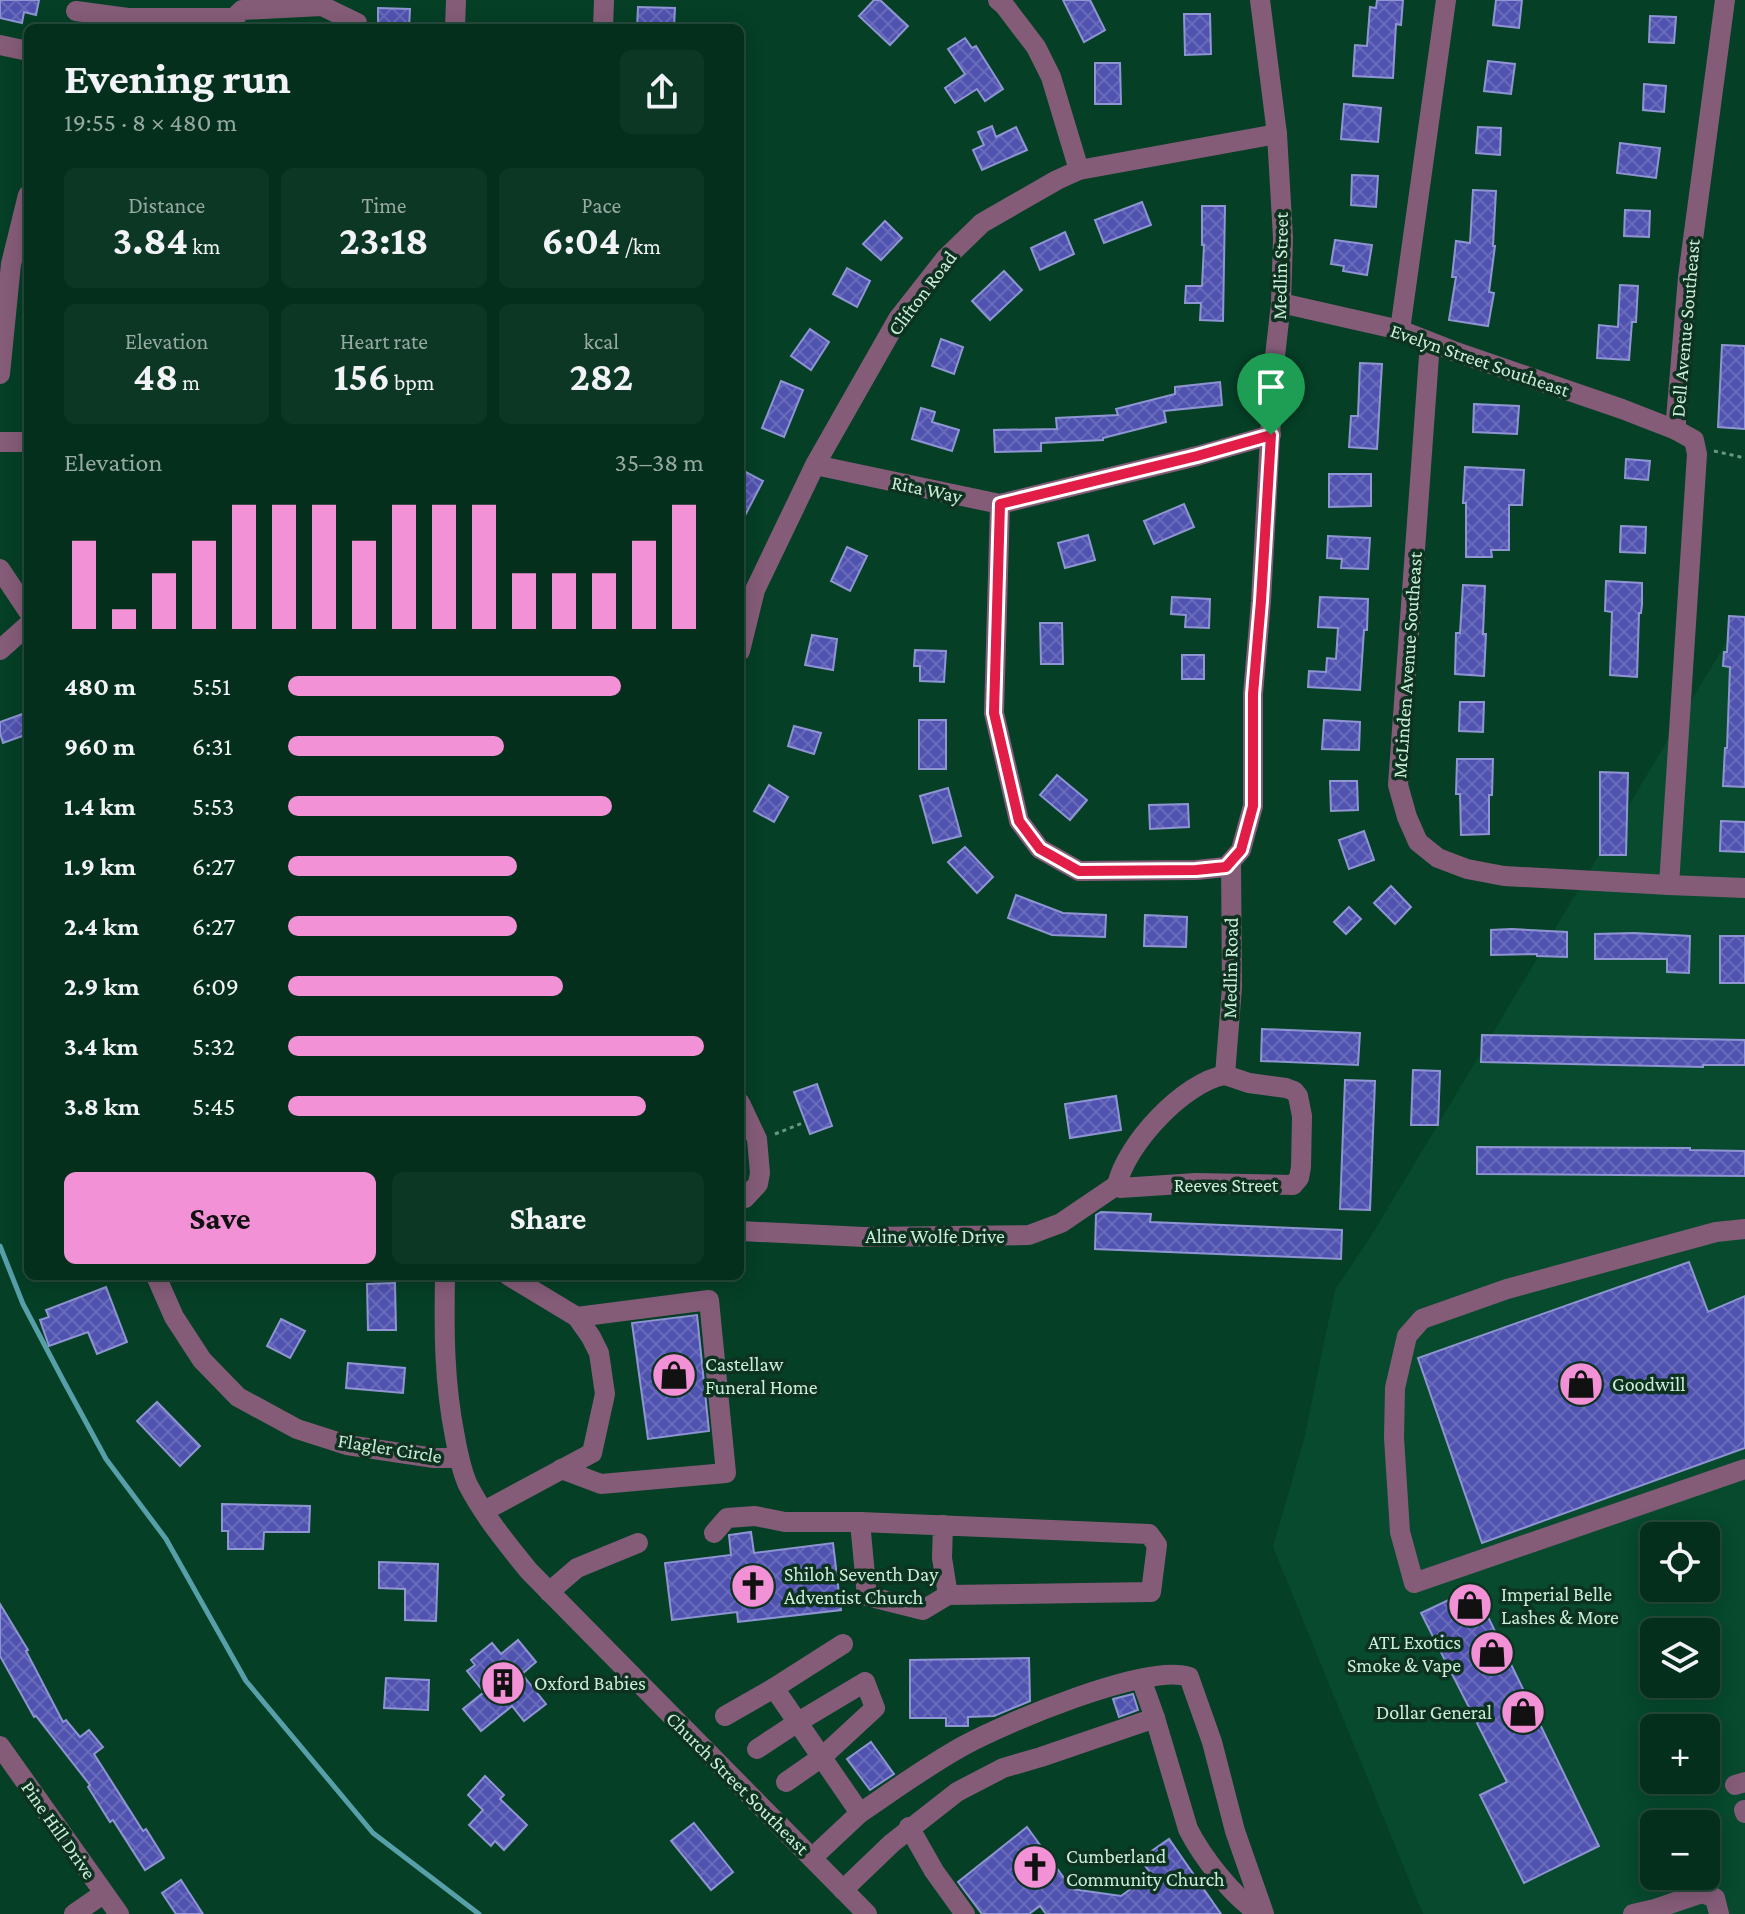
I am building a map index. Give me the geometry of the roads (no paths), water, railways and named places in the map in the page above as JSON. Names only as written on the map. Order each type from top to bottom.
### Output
[{"type":"street","points":[[455,24],[456,0]]},
{"type":"street","points":[[603,24],[604,0]]},
{"type":"street","points":[[998,0],[1036,47],[1051,77],[1079,170]]},
{"type":"street","name":"Medlin Street","points":[[1231,862],[1241,850],[1253,806],[1253,694],[1274,365],[1281,303],[1283,238],[1277,134],[1260,0]]},
{"type":"street","points":[[1400,330],[1446,0]]},
{"type":"street","name":"Dell Avenue Southeast","points":[[1669,885],[1697,447],[1694,440],[1676,430],[1688,277],[1725,0]]},
{"type":"street","points":[[75,13],[128,18],[234,18],[242,10],[322,6],[357,24]]},
{"type":"street","points":[[0,45],[24,50]]},
{"type":"street","name":"Clifton Road","points":[[744,635],[755,590],[815,465],[898,319],[945,259],[982,223],[1079,170],[1277,134]]},
{"type":"street","points":[[0,362],[19,277],[24,233]]},
{"type":"street","name":"Evelyn Street Southeast","points":[[1281,303],[1400,330],[1676,430]]},
{"type":"street","name":"McLinden Avenue Southeast","points":[[1430,342],[1398,785],[1418,842],[1438,858],[1467,869],[1504,876],[1745,888]]},
{"type":"street","name":"Rita Way","points":[[815,465],[1000,504],[1271,435]]},
{"type":"street","points":[[0,442],[24,442]]},
{"type":"street","points":[[1000,504],[994,713],[1019,821],[1040,849],[1079,871],[1196,870],[1226,867],[1231,862]]},
{"type":"street","points":[[0,569],[24,605]]},
{"type":"street","points":[[0,650],[24,629]]},
{"type":"street","name":"Medlin Road","points":[[1225,1075],[1232,987],[1231,862]]},
{"type":"street","points":[[1117,1185],[1124,1165],[1167,1109],[1194,1087],[1213,1077],[1225,1075]]},
{"type":"street","name":"Reeves Street","points":[[1117,1185],[1120,1188],[1196,1183],[1293,1185],[1299,1178],[1301,1167],[1302,1116],[1298,1096],[1286,1088],[1249,1083],[1225,1075]]},
{"type":"street","points":[[744,1112],[757,1141],[760,1173],[758,1184],[744,1196]]},
{"type":"street","name":"Aline Wolfe Drive","points":[[744,1231],[864,1237],[1029,1235],[1061,1223],[1117,1185]]},
{"type":"street","points":[[744,1201],[752,1212],[744,1231]]},
{"type":"street","points":[[1745,1229],[1716,1232],[1507,1289],[1422,1319],[1407,1336],[1395,1388],[1394,1438],[1400,1532],[1414,1583],[1745,1469]]},
{"type":"street","name":"Flagler Circle","points":[[158,1280],[174,1317],[202,1360],[238,1397],[297,1429],[347,1445],[434,1458],[459,1458]]},
{"type":"street","name":"Church Street Southeast","points":[[445,1280],[446,1385],[459,1458],[467,1482],[484,1511],[505,1542],[549,1592],[867,1914]]},
{"type":"street","points":[[484,1511],[592,1453],[605,1394],[599,1353],[577,1317],[516,1280]]},
{"type":"street","points":[[561,1469],[601,1484],[726,1473],[709,1300],[577,1317]]},
{"type":"street","points":[[714,1533],[727,1518],[755,1516],[785,1522],[860,1522],[1149,1534],[1157,1545],[1151,1592],[948,1595],[923,1610],[867,1596],[860,1522]]},
{"type":"street","points":[[943,1525],[942,1558],[948,1595]]},
{"type":"street","points":[[549,1592],[577,1568],[638,1543]]},
{"type":"street","points":[[725,1716],[843,1644]]},
{"type":"street","points":[[812,1858],[860,1813],[966,1745],[1101,1688],[1159,1675],[1183,1675],[1189,1677],[1207,1729],[1262,1914]]},
{"type":"street","points":[[1141,1679],[1188,1829],[1235,1895],[1262,1914]]},
{"type":"street","points":[[757,1749],[865,1682],[875,1708],[822,1757],[786,1782]]},
{"type":"street","points":[[774,1688],[860,1813]]},
{"type":"street","points":[[843,1890],[909,1827],[957,1792],[1003,1768],[1155,1718]]},
{"type":"street","name":"Pine Hill Drive","points":[[0,1746],[119,1914]]},
{"type":"street","points":[[909,1827],[934,1871],[965,1914]]},
{"type":"street","points":[[1633,1914],[1702,1893],[1715,1898],[1719,1914]]},
{"type":"street","points":[[74,1914],[103,1894]]},
{"type":"waterway","points":[[0,1246],[23,1304],[106,1459],[166,1539],[246,1681],[373,1833],[479,1914]]},
{"type":"place","name":"Castellaw Funeral Home","points":[[674,1375]]},
{"type":"place","name":"Goodwill","points":[[1581,1384]]},
{"type":"place","name":"Shiloh Seventh Day Adventist Church","points":[[753,1586]]},
{"type":"place","name":"Imperial Belle Lashes & More","points":[[1470,1605]]},
{"type":"place","name":"ATL Exotics Smoke & Vape","points":[[1492,1653]]},
{"type":"place","name":"Oxford Babies","points":[[503,1683]]},
{"type":"place","name":"Dollar General","points":[[1523,1712]]},
{"type":"place","name":"Cumberland Community Church","points":[[1035,1867]]}]
